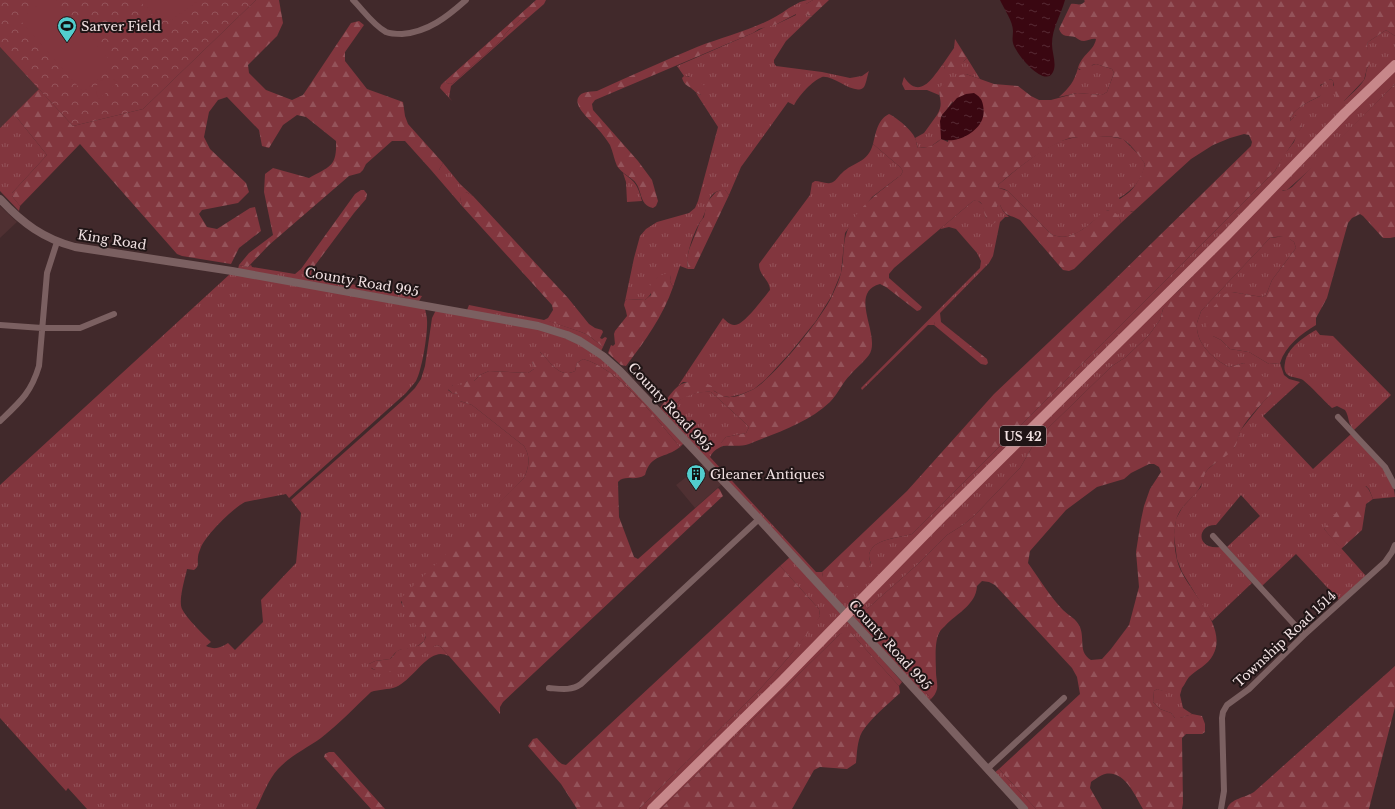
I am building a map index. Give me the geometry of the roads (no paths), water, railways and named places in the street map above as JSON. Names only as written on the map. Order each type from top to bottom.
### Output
[{"type":"main road","name":"US 42","points":[[652,809],[782,681],[846,614],[1227,235],[1345,113],[1395,65]]},
{"type":"street","points":[[353,0],[379,27],[386,32],[397,34],[413,32],[436,24],[466,0]]},
{"type":"street","name":"King Road","points":[[0,199],[19,218],[32,228],[57,242],[96,251],[234,271]]},
{"type":"street","points":[[0,421],[26,396],[35,379],[39,366],[46,273],[57,242]]},
{"type":"street","name":"County Road 995","points":[[234,271],[538,326],[567,335],[580,341],[603,356],[620,371],[759,519],[1024,809]]},
{"type":"street","points":[[0,325],[42,328],[80,328],[114,314]]},
{"type":"street","points":[[1338,417],[1385,467],[1395,486]]},
{"type":"street","points":[[549,688],[573,689],[581,684],[759,519]]},
{"type":"street","points":[[1213,536],[1304,635]]},
{"type":"street","name":"Township Road 1514","points":[[1221,809],[1224,791],[1222,718],[1225,707],[1249,689],[1304,635],[1385,562],[1395,545]]},
{"type":"street","points":[[987,770],[1064,698]]},
{"type":"water","points":[[1000,0],[1065,0],[1053,32],[1052,44],[1055,66],[1053,72],[1049,76],[1044,76],[1037,73],[1024,61],[1015,48],[1013,43],[1012,23]]},
{"type":"water","points":[[974,93],[983,103],[984,112],[979,125],[975,130],[959,139],[941,139],[940,121],[942,115],[957,98],[966,94]]},
{"type":"place","name":"Sarver Field","points":[[67,43]]},
{"type":"place","name":"Gleaner Antiques","points":[[696,491]]}]
